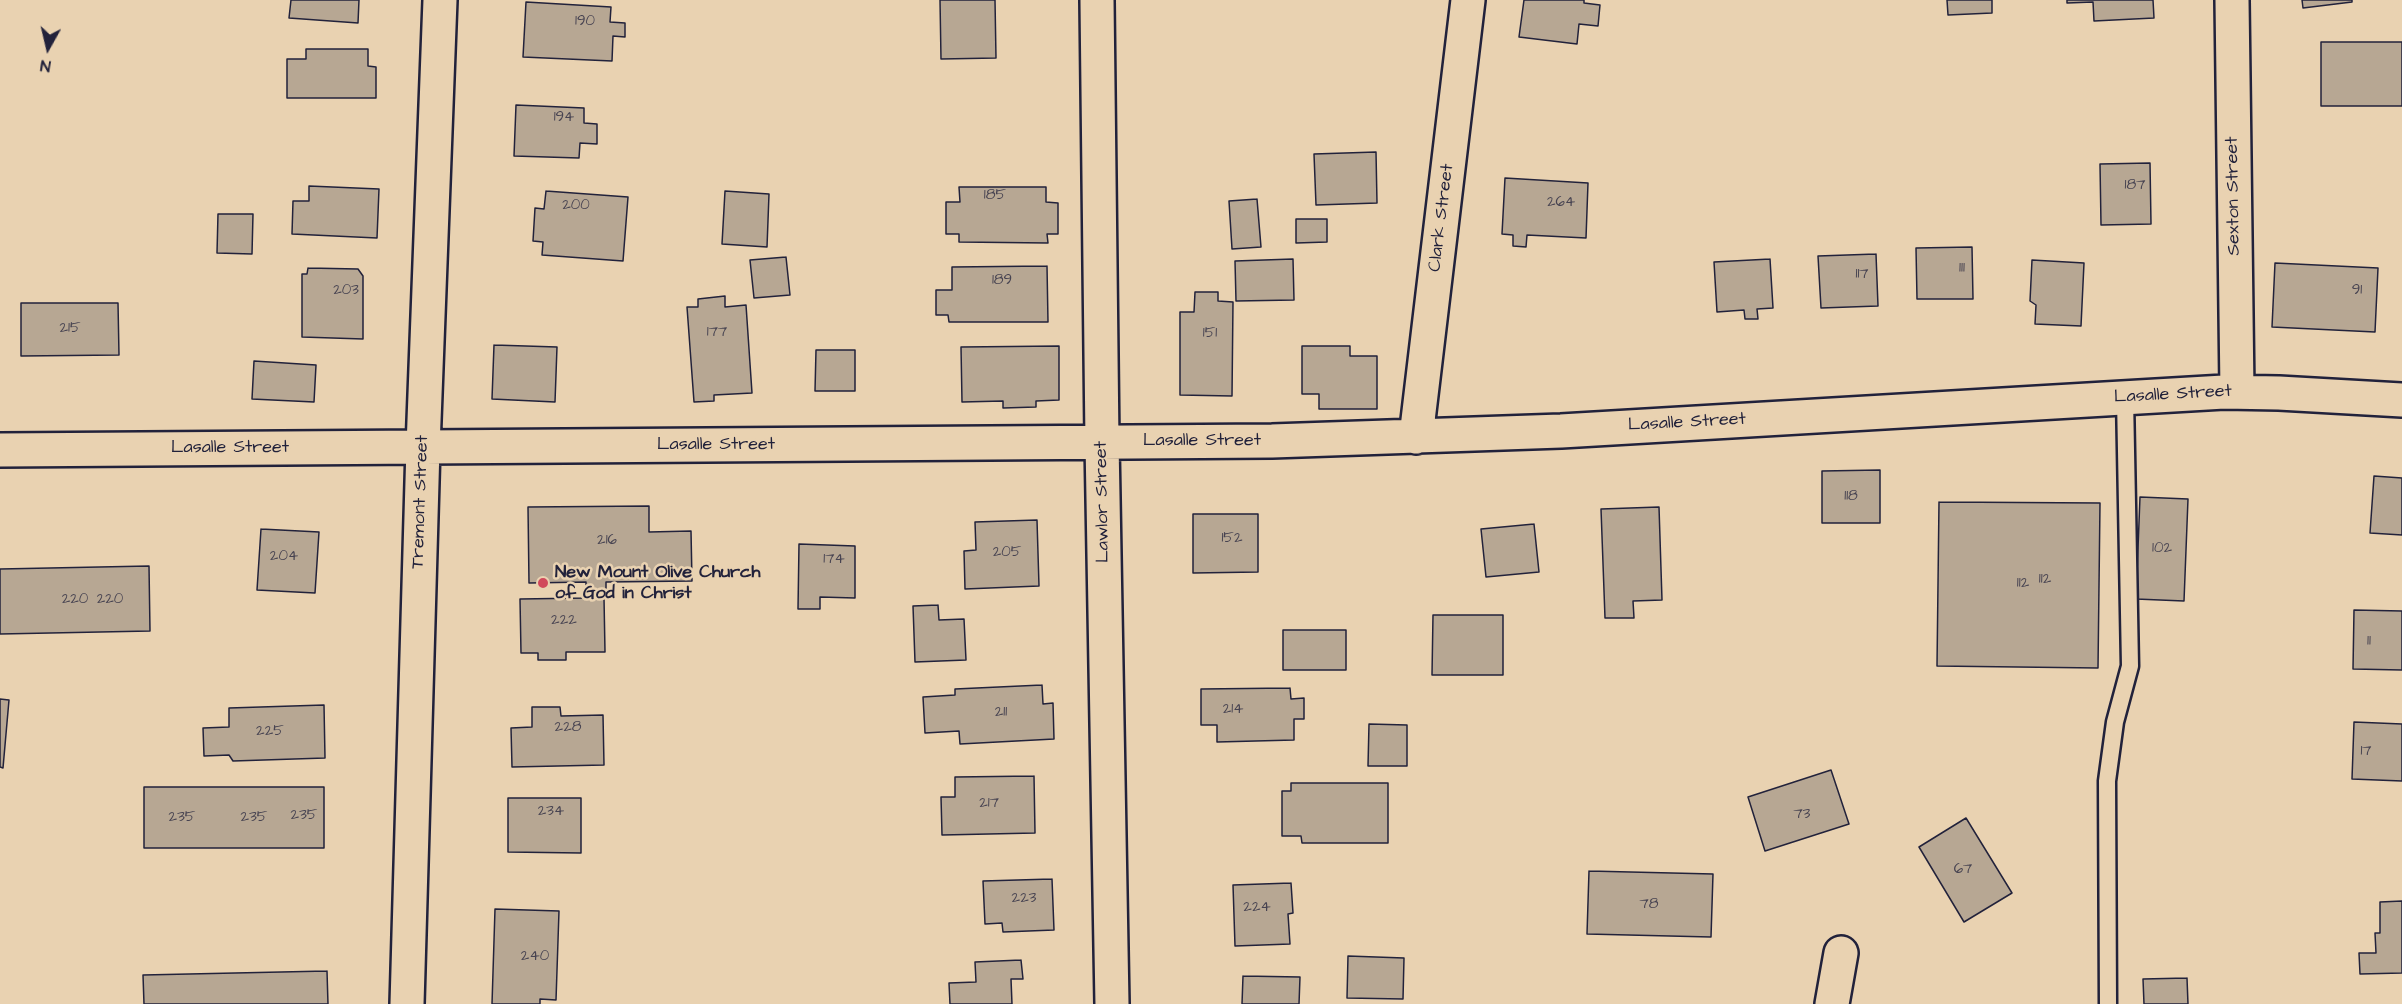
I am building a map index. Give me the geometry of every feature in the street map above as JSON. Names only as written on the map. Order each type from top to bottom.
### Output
[{"type":"street","name":"Tremont Street","points":[[407,1004],[423,447],[440,0]]},
{"type":"street","name":"Lawlor Street","points":[[1097,0],[1112,1004]]},
{"type":"street","name":"Clark Street","points":[[1416,437],[1468,0]]},
{"type":"street","name":"Sexton Street","points":[[2232,0],[2237,391]]},
{"type":"street","name":"Lasalle Street","points":[[0,450],[1102,442],[1416,437],[2237,391],[2402,400]]},
{"type":"street","points":[[1832,1004],[1841,953]]},
{"type":"lane","points":[[2108,1004],[2107,781],[2115,722],[2130,666],[2125,397]]},
{"type":"building","points":[[291,0],[359,0],[358,23],[289,18]]},
{"type":"building","points":[[940,0],[995,0],[996,58],[941,59]]},
{"type":"building","points":[[1524,0],[1584,0],[1584,3],[1600,5],[1598,26],[1579,24],[1577,44],[1519,37]]},
{"type":"building","points":[[1947,0],[1992,0],[1992,13],[1948,15]]},
{"type":"building","points":[[2067,0],[2153,0],[2154,18],[2094,21],[2093,2],[2067,3]]},
{"type":"building","points":[[2302,0],[2352,0],[2352,2],[2303,8]]},
{"type":"building","points":[[526,2],[611,7],[610,22],[625,23],[625,37],[613,36],[612,61],[523,57]]},
{"type":"building","points":[[2321,42],[2402,42],[2402,106],[2321,106]]},
{"type":"building","points":[[306,49],[368,49],[368,66],[376,67],[376,98],[287,98],[287,59],[306,59]]},
{"type":"building","points":[[516,105],[584,108],[584,123],[597,124],[597,144],[580,143],[579,158],[514,156]]},
{"type":"building","points":[[1376,152],[1377,203],[1316,205],[1314,154]]},
{"type":"building","points":[[2150,163],[2151,224],[2101,225],[2100,164]]},
{"type":"building","points":[[1505,178],[1588,183],[1586,238],[1527,235],[1526,247],[1513,246],[1513,235],[1502,234]]},
{"type":"building","points":[[309,186],[379,189],[377,238],[292,234],[293,201],[309,201]]},
{"type":"building","points":[[959,187],[1046,187],[1046,202],[1058,203],[1058,234],[1047,234],[1048,243],[959,242],[959,234],[946,234],[946,202],[960,202]]},
{"type":"building","points":[[546,191],[628,197],[623,261],[542,255],[543,242],[533,241],[535,208],[544,209]]},
{"type":"building","points":[[725,191],[769,194],[767,247],[722,244]]},
{"type":"building","points":[[1257,199],[1261,247],[1232,249],[1229,201]]},
{"type":"building","points":[[218,214],[253,214],[252,254],[217,253]]},
{"type":"building","points":[[1296,219],[1327,219],[1327,242],[1296,243]]},
{"type":"building","points":[[1972,247],[1973,299],[1917,299],[1916,248]]},
{"type":"building","points":[[1876,254],[1878,306],[1821,308],[1818,256]]},
{"type":"building","points":[[786,257],[790,295],[754,298],[750,260]]},
{"type":"building","points":[[1293,259],[1294,300],[1236,301],[1235,261]]},
{"type":"building","points":[[1770,259],[1773,308],[1757,309],[1758,319],[1745,319],[1744,310],[1717,312],[1714,262]]},
{"type":"building","points":[[2032,260],[2084,263],[2081,326],[2035,324],[2036,305],[2030,301]]},
{"type":"building","points":[[2275,263],[2378,268],[2375,332],[2272,327]]},
{"type":"building","points":[[1047,266],[1048,322],[949,322],[948,315],[936,315],[936,290],[952,290],[952,267]]},
{"type":"building","points":[[308,268],[358,269],[363,276],[363,339],[302,337],[302,274],[307,274]]},
{"type":"building","points":[[1195,292],[1218,292],[1218,301],[1233,302],[1232,396],[1180,395],[1180,312],[1194,312]]},
{"type":"building","points":[[725,296],[725,307],[746,305],[752,393],[714,395],[714,401],[694,402],[687,307],[698,307],[698,299]]},
{"type":"building","points":[[21,303],[118,303],[119,355],[21,356]]},
{"type":"building","points":[[494,345],[557,347],[555,402],[492,399]]},
{"type":"building","points":[[1059,346],[1059,400],[1036,401],[1036,407],[1003,408],[1003,401],[962,402],[961,347]]},
{"type":"building","points":[[1302,346],[1350,346],[1350,356],[1377,356],[1377,409],[1319,409],[1319,394],[1302,394]]},
{"type":"building","points":[[816,350],[855,350],[855,391],[815,391]]},
{"type":"building","points":[[254,361],[316,365],[314,402],[252,399]]},
{"type":"building","points":[[1880,470],[1880,523],[1822,523],[1822,471]]},
{"type":"building","points":[[2374,476],[2402,478],[2402,535],[2370,533]]},
{"type":"building","points":[[2140,497],[2188,499],[2184,601],[2136,599]]},
{"type":"building","points":[[1939,502],[2100,503],[2098,668],[1937,666]]},
{"type":"building","name":"New Mount Olive Church of God in Christ","points":[[649,506],[649,532],[691,531],[692,581],[606,582],[605,652],[566,652],[566,660],[538,660],[538,653],[521,653],[520,599],[586,598],[586,582],[529,583],[528,507]]},
{"type":"building","points":[[1659,507],[1662,600],[1633,601],[1634,618],[1605,618],[1601,509]]},
{"type":"building","points":[[1193,514],[1258,514],[1258,572],[1193,573]]},
{"type":"building","points":[[1037,520],[1039,586],[965,589],[964,551],[976,550],[975,522]]},
{"type":"building","points":[[1534,524],[1539,572],[1486,577],[1481,529]]},
{"type":"building","points":[[261,529],[319,532],[315,593],[257,590]]},
{"type":"building","points":[[799,544],[855,546],[855,598],[820,597],[820,609],[798,609]]},
{"type":"building","points":[[149,566],[150,631],[0,634],[0,569]]},
{"type":"building","points":[[938,605],[939,620],[964,619],[966,660],[915,662],[913,606]]},
{"type":"building","points":[[2354,610],[2402,611],[2402,670],[2353,669]]},
{"type":"building","points":[[1433,615],[1503,615],[1503,675],[1432,675]]},
{"type":"building","points":[[1283,630],[1346,630],[1346,670],[1283,670]]},
{"type":"building","points":[[1042,685],[1043,704],[1053,703],[1054,739],[960,744],[959,731],[925,733],[923,697],[955,695],[955,689]]},
{"type":"building","points":[[1290,688],[1291,699],[1304,698],[1304,719],[1294,719],[1294,740],[1217,742],[1217,725],[1201,725],[1201,689]]},
{"type":"building","points":[[0,699],[9,700],[3,768],[0,767]]},
{"type":"building","points":[[324,705],[325,758],[233,761],[229,755],[204,756],[203,728],[229,727],[229,708]]},
{"type":"building","points":[[532,707],[560,707],[561,716],[603,715],[604,765],[512,767],[511,728],[532,727]]},
{"type":"building","points":[[2354,722],[2402,724],[2402,781],[2352,779]]},
{"type":"building","points":[[1369,724],[1407,725],[1407,766],[1368,766]]},
{"type":"building","points":[[1831,770],[1849,824],[1765,851],[1748,797]]},
{"type":"building","points":[[1034,776],[1035,833],[942,835],[941,797],[955,797],[955,777]]},
{"type":"building","points":[[1291,783],[1388,783],[1388,843],[1302,843],[1301,836],[1282,836],[1282,791],[1291,791]]},
{"type":"building","points":[[144,787],[324,787],[324,848],[144,848]]},
{"type":"building","points":[[508,798],[581,798],[581,853],[508,852]]},
{"type":"building","points":[[1966,818],[2012,893],[1964,922],[1919,847]]},
{"type":"building","points":[[1589,871],[1713,874],[1711,937],[1587,934]]},
{"type":"building","points":[[1052,879],[1054,930],[1003,932],[1002,923],[985,924],[983,881]]},
{"type":"building","points":[[1291,883],[1293,913],[1288,914],[1290,944],[1235,946],[1233,885]]},
{"type":"building","points":[[2402,901],[2402,973],[2360,974],[2359,953],[2376,953],[2375,933],[2380,933],[2380,902]]},
{"type":"building","points":[[495,909],[559,911],[556,1000],[540,999],[540,1004],[492,1004]]},
{"type":"building","points":[[1348,956],[1404,958],[1403,999],[1347,998]]},
{"type":"building","points":[[1021,960],[1023,979],[1011,979],[1012,1004],[950,1004],[949,983],[976,982],[975,962]]},
{"type":"building","points":[[327,971],[328,1004],[144,1004],[143,975]]},
{"type":"building","points":[[1243,976],[1300,977],[1299,1004],[1242,1004]]},
{"type":"building","points":[[2187,978],[2188,1004],[2144,1004],[2143,979]]},
{"type":"place","name":"New Mount Olive Church of God in Christ","points":[[543,583]]}]
